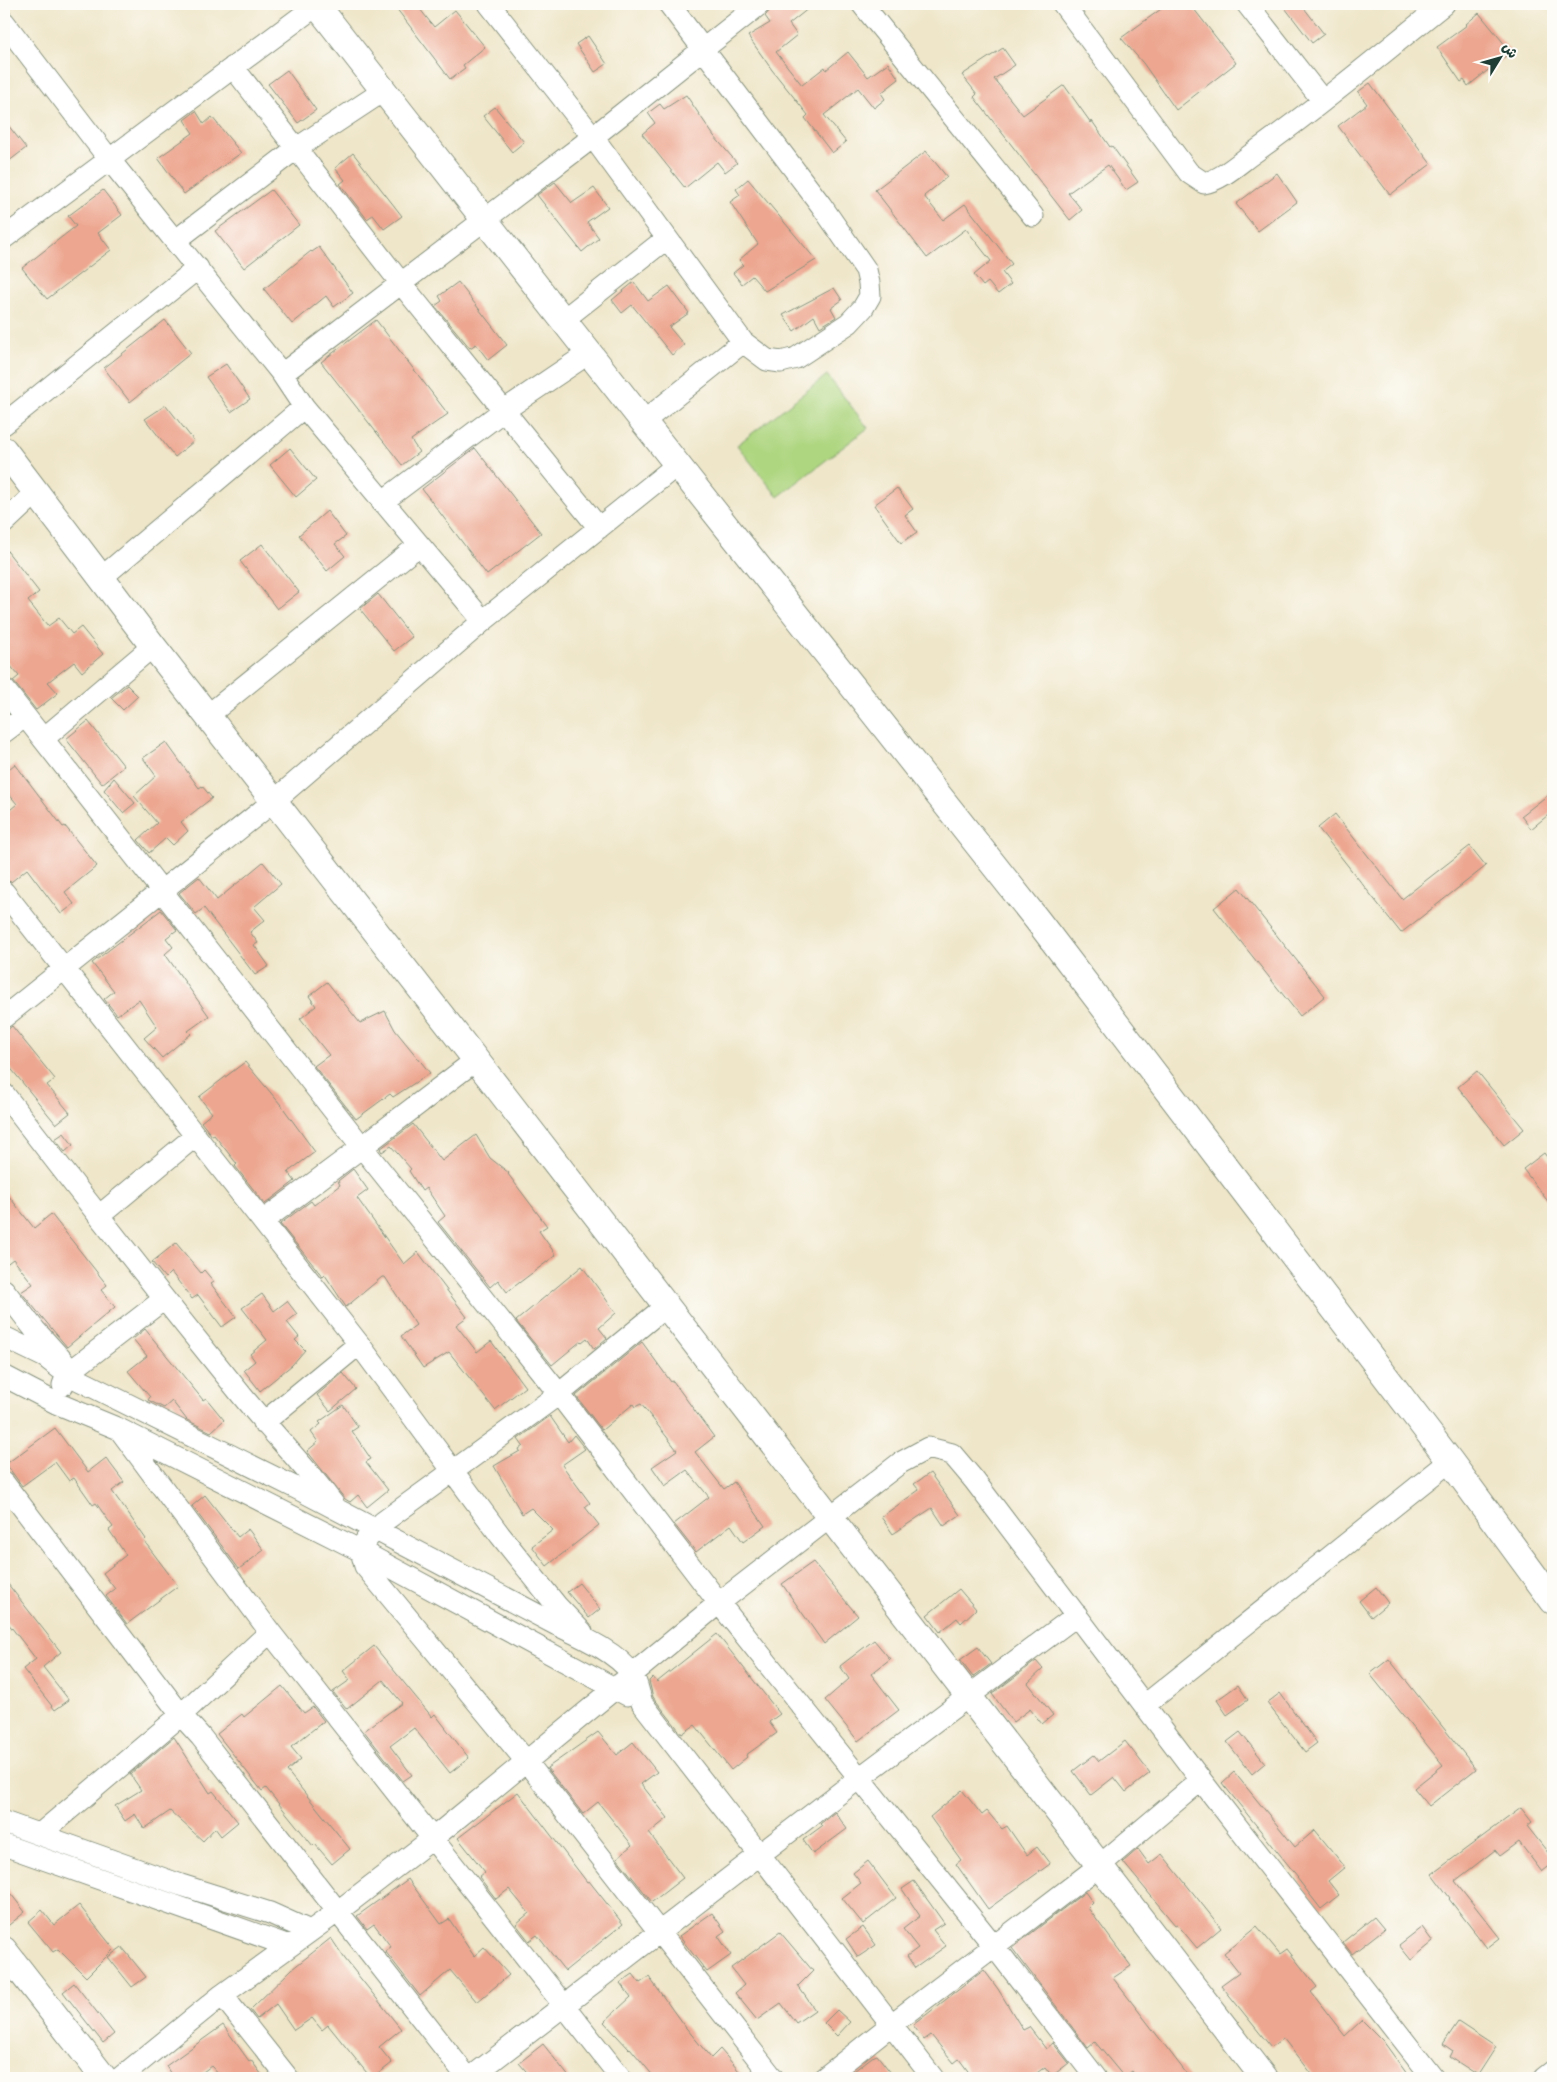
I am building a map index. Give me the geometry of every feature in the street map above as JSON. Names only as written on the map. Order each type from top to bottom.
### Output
[{"type":"street","points":[[4,238],[317,4],[589,354],[1038,922],[1450,1461],[1553,1601]]},
{"type":"street","points":[[489,4],[593,137],[743,342],[767,360],[781,362],[796,358],[849,323],[864,308],[870,296],[866,270],[822,205],[669,4]]},
{"type":"street","points":[[282,374],[400,282],[593,137],[760,4]]},
{"type":"street","points":[[862,4],[1033,216]]},
{"type":"street","points":[[1063,4],[1189,173],[1204,183],[1216,179],[1323,101],[1444,4]]},
{"type":"street","points":[[1247,4],[1323,101]]},
{"type":"street","points":[[4,22],[109,159],[282,374],[304,407],[483,621]]},
{"type":"street","points":[[233,67],[400,282],[598,528]]},
{"type":"street","points":[[175,241],[297,148],[384,90]]},
{"type":"street","points":[[563,320],[667,238]]},
{"type":"street","points":[[4,424],[198,268]]},
{"type":"street","points":[[643,422],[743,342]]},
{"type":"street","points":[[382,502],[503,411],[589,354]]},
{"type":"street","points":[[101,578],[304,407]]},
{"type":"street","points":[[4,450],[207,716],[476,1060],[1264,2078]]},
{"type":"street","points":[[4,1017],[274,801],[483,621],[677,465]]},
{"type":"street","points":[[4,523],[36,493]]},
{"type":"street","points":[[207,716],[418,545]]},
{"type":"street","points":[[43,740],[153,646]]},
{"type":"street","points":[[4,689],[362,1147],[560,1394],[719,1603],[858,1779],[994,1946],[1096,2078]]},
{"type":"street","points":[[4,732],[24,716]]},
{"type":"street","points":[[4,892],[194,1137],[263,1221],[359,1344],[530,1574],[557,1606],[591,1641]]},
{"type":"street","points":[[263,1221],[476,1060]]},
{"type":"street","points":[[4,1094],[263,1423],[322,1489],[338,1511]]},
{"type":"street","points":[[99,1216],[194,1137]]},
{"type":"street","points":[[4,1290],[69,1372]]},
{"type":"street","points":[[56,1403],[69,1372],[164,1299]]},
{"type":"street","points":[[666,1306],[560,1394],[382,1522],[366,1540],[361,1551],[365,1566],[526,1761],[773,2078]]},
{"type":"street","points":[[4,1337],[591,1641],[613,1656],[632,1674],[642,1703],[933,2078]]},
{"type":"street","points":[[263,1423],[359,1344]]},
{"type":"street","points":[[4,1376],[56,1403],[119,1429],[361,1551],[642,1703]]},
{"type":"street","points":[[119,1429],[270,1632],[621,2078]]},
{"type":"street","points":[[120,2078],[222,1995],[338,1912],[432,1839],[719,1603],[900,1463],[928,1448],[952,1454],[974,1480],[1201,1780],[1433,2078]]},
{"type":"street","points":[[1145,1706],[1450,1461]]},
{"type":"street","points":[[5,1488],[181,1715],[202,1737],[469,2078],[660,1934],[858,1779],[969,1698],[1077,1615]]},
{"type":"street","points":[[40,1834],[181,1715],[270,1632]]},
{"type":"street","points":[[824,2078],[1099,1866],[1201,1780]]},
{"type":"street","points":[[4,1822],[181,1885],[270,1913],[310,1931]]},
{"type":"street","points":[[4,1846],[290,1946]]},
{"type":"street","points":[[4,1950],[104,2078]]},
{"type":"street","points":[[222,1995],[288,2078]]},
{"type":"street","points":[[1544,2078],[1553,2071]]},
{"type":"green space","points":[[827,375],[868,428],[778,497],[737,445]]},
{"type":"building","points":[[393,4],[416,4],[434,27],[455,10],[485,47],[463,65],[465,68],[450,79]]},
{"type":"building","points":[[773,4],[814,4],[789,24],[797,35],[776,52],[802,85],[825,67],[826,70],[848,52],[868,77],[888,63],[899,79],[881,93],[885,99],[874,108],[858,88],[824,115],[846,142],[832,153],[805,118],[808,115],[748,36],[770,23],[765,16]]},
{"type":"building","points":[[1168,4],[1190,4],[1236,63],[1176,110],[1143,63],[1121,38]]},
{"type":"building","points":[[1282,4],[1301,4],[1324,34],[1312,43]]},
{"type":"building","points":[[1479,13],[1511,52],[1468,86],[1464,80],[1461,82],[1437,47],[1467,25]]},
{"type":"building","points":[[588,36],[607,64],[595,72],[576,44]]},
{"type":"building","points":[[1003,48],[1015,65],[994,79],[1023,115],[1064,85],[1091,123],[1092,121],[1138,182],[1126,190],[1108,165],[1068,193],[1082,210],[1070,220],[974,97],[977,94],[962,75]]},
{"type":"building","points":[[287,70],[316,110],[298,123],[268,84]]},
{"type":"building","points":[[1370,83],[1431,164],[1390,195],[1338,126],[1367,104],[1358,92]]},
{"type":"building","points":[[686,95],[714,136],[737,163],[725,172],[717,162],[685,188],[642,134],[655,123],[648,113],[660,104],[664,109]]},
{"type":"building","points":[[495,107],[524,142],[512,152],[483,116]]},
{"type":"building","points":[[196,111],[204,124],[212,117],[241,153],[184,194],[158,158],[193,133],[184,120]]},
{"type":"building","points":[[4,120],[26,148],[4,165]]},
{"type":"building","points":[[926,151],[947,177],[924,196],[943,220],[965,204],[1012,264],[1002,272],[1011,284],[998,294],[988,282],[983,286],[974,275],[991,261],[966,229],[927,258],[875,190]]},
{"type":"building","points":[[353,153],[402,216],[384,229],[373,215],[367,219],[340,184],[345,180],[335,168]]},
{"type":"building","points":[[1277,173],[1297,202],[1258,231],[1236,204]]},
{"type":"building","points":[[748,179],[816,260],[765,291],[752,276],[742,284],[733,273],[743,265],[739,260],[758,244],[730,202],[740,195],[736,189]]},
{"type":"building","points":[[555,182],[572,203],[594,188],[608,207],[587,222],[599,238],[582,252],[537,195]]},
{"type":"building","points":[[103,190],[122,215],[98,233],[111,250],[47,299],[22,268],[76,226],[68,216]]},
{"type":"building","points":[[271,190],[299,225],[244,268],[215,231]]},
{"type":"building","points":[[319,247],[353,293],[334,307],[326,296],[292,324],[264,289],[311,251]]},
{"type":"building","points":[[458,282],[507,345],[488,360],[476,344],[470,348],[435,306],[442,301],[439,296]]},
{"type":"building","points":[[634,282],[648,301],[669,286],[689,313],[669,327],[684,345],[672,355],[632,305],[622,313],[612,300]]},
{"type":"building","points":[[834,288],[842,300],[831,308],[836,317],[820,327],[814,316],[794,331],[783,315]]},
{"type":"building","points":[[165,320],[191,353],[130,402],[104,368]]},
{"type":"building","points":[[376,320],[448,414],[411,440],[419,452],[402,465],[321,362]]},
{"type":"building","points":[[226,364],[250,399],[231,412],[206,377]]},
{"type":"building","points":[[166,405],[194,441],[175,457],[145,419]]},
{"type":"building","points":[[290,448],[316,480],[296,497],[270,465]]},
{"type":"building","points":[[475,448],[541,533],[487,575],[422,489]]},
{"type":"building","points":[[897,488],[913,509],[905,515],[917,532],[901,543],[874,505]]},
{"type":"building","points":[[327,511],[346,536],[335,544],[345,556],[327,571],[299,535]]},
{"type":"building","points":[[262,544],[299,592],[277,609],[240,561]]},
{"type":"building","points":[[4,547],[39,592],[28,601],[48,626],[59,618],[72,634],[81,627],[103,654],[82,672],[74,662],[48,682],[58,693],[36,710],[13,681],[19,676],[4,658]]},
{"type":"building","points":[[378,594],[412,637],[394,651],[360,609]]},
{"type":"building","points":[[127,685],[138,696],[123,710],[111,698]]},
{"type":"building","points":[[88,721],[124,766],[102,784],[66,739]]},
{"type":"building","points":[[166,742],[199,788],[202,786],[212,798],[181,822],[188,831],[173,845],[166,838],[149,853],[138,840],[157,823],[134,796],[156,776],[143,758]]},
{"type":"building","points":[[15,764],[63,827],[65,826],[97,866],[65,892],[74,904],[61,914],[27,869],[11,882],[4,880],[4,815],[17,804],[4,788],[4,773]]},
{"type":"building","points":[[114,778],[135,803],[123,813],[104,790]]},
{"type":"building","points":[[1553,791],[1553,811],[1531,829],[1521,816]]},
{"type":"building","points":[[1335,814],[1402,899],[1470,846],[1486,866],[1401,933],[1318,828]]},
{"type":"building","points":[[263,862],[281,884],[254,907],[265,920],[250,932],[258,943],[254,945],[269,966],[255,975],[204,908],[196,914],[179,893],[199,877],[217,900]]},
{"type":"building","points":[[1239,888],[1325,996],[1300,1016],[1214,908]]},
{"type":"building","points":[[161,910],[177,930],[166,938],[173,947],[165,954],[209,1016],[188,1031],[191,1034],[162,1058],[144,1038],[157,1027],[139,1000],[117,1015],[104,999],[114,991],[92,963]]},
{"type":"building","points":[[327,982],[360,1023],[385,1011],[395,1030],[430,1073],[393,1097],[390,1094],[356,1119],[314,1066],[329,1055],[300,1019],[316,1006],[309,996]]},
{"type":"building","points":[[12,1026],[55,1079],[47,1085],[70,1113],[56,1124],[4,1060],[4,1033]]},
{"type":"building","points":[[245,1062],[281,1105],[315,1152],[288,1172],[295,1181],[265,1204],[235,1166],[237,1164],[201,1122],[212,1113],[199,1097]]},
{"type":"building","points":[[1477,1071],[1524,1129],[1504,1145],[1458,1087]]},
{"type":"building","points":[[413,1124],[442,1161],[476,1135],[490,1158],[509,1173],[547,1226],[539,1231],[556,1255],[507,1292],[498,1280],[490,1287],[438,1222],[445,1216],[426,1188],[422,1191],[409,1171],[411,1169],[391,1146],[382,1152],[380,1149]]},
{"type":"building","points":[[64,1133],[73,1145],[65,1152],[55,1139]]},
{"type":"building","points":[[1544,1153],[1553,1165],[1553,1208],[1523,1169]]},
{"type":"building","points":[[353,1169],[368,1190],[357,1198],[404,1264],[418,1252],[467,1317],[456,1325],[477,1352],[491,1341],[525,1387],[495,1410],[449,1352],[423,1368],[401,1336],[416,1325],[385,1277],[382,1277],[346,1307],[325,1275],[323,1277],[280,1224],[311,1201],[314,1205],[340,1185],[338,1181]]},
{"type":"building","points":[[4,1190],[34,1228],[51,1214],[107,1285],[101,1290],[115,1307],[67,1347],[21,1292],[33,1284],[13,1259],[4,1266]]},
{"type":"building","points":[[176,1243],[201,1273],[204,1270],[214,1282],[211,1284],[236,1317],[222,1327],[198,1295],[192,1299],[171,1272],[165,1278],[152,1262]]},
{"type":"building","points":[[582,1266],[616,1313],[599,1328],[607,1338],[594,1349],[587,1338],[552,1365],[516,1321]]},
{"type":"building","points":[[262,1294],[274,1311],[287,1301],[297,1314],[287,1322],[299,1337],[295,1340],[305,1350],[292,1365],[260,1391],[244,1370],[255,1361],[250,1354],[267,1340],[242,1308]]},
{"type":"building","points":[[145,1329],[203,1400],[206,1398],[224,1420],[211,1432],[187,1420],[172,1401],[164,1408],[148,1400],[150,1397],[128,1371],[147,1356],[133,1339]]},
{"type":"building","points":[[642,1342],[714,1437],[695,1452],[724,1489],[734,1482],[765,1526],[743,1542],[731,1525],[696,1552],[674,1524],[709,1497],[687,1470],[665,1486],[652,1467],[677,1450],[641,1404],[635,1407],[633,1404],[602,1430],[576,1396]]},
{"type":"building","points":[[343,1373],[356,1389],[330,1411],[317,1395]]},
{"type":"building","points":[[343,1405],[358,1427],[352,1431],[371,1459],[366,1462],[388,1490],[367,1507],[358,1495],[350,1502],[345,1499],[307,1451],[318,1442],[311,1432],[321,1424],[319,1422]]},
{"type":"building","points":[[550,1416],[568,1442],[574,1435],[585,1449],[562,1465],[590,1503],[585,1507],[599,1525],[547,1566],[532,1546],[553,1530],[531,1508],[522,1514],[494,1466],[520,1451],[519,1449],[523,1446],[518,1439]]},
{"type":"building","points":[[55,1428],[88,1472],[106,1458],[124,1482],[112,1491],[146,1539],[144,1541],[178,1586],[127,1624],[106,1596],[115,1589],[103,1573],[126,1555],[109,1530],[113,1527],[96,1503],[93,1505],[74,1478],[69,1481],[55,1462],[22,1486],[6,1464]]},
{"type":"building","points":[[930,1473],[960,1515],[944,1526],[932,1508],[893,1534],[881,1517],[919,1490],[914,1484]]},
{"type":"building","points":[[205,1495],[238,1537],[248,1529],[264,1550],[239,1569],[192,1506]]},
{"type":"building","points":[[813,1562],[858,1616],[824,1644],[782,1584]]},
{"type":"building","points":[[4,1579],[61,1652],[43,1667],[69,1700],[55,1710],[23,1669],[36,1659],[4,1618]]},
{"type":"building","points":[[579,1583],[600,1609],[589,1618],[567,1592]]},
{"type":"building","points":[[1376,1587],[1388,1603],[1371,1617],[1359,1601]]},
{"type":"building","points":[[959,1589],[976,1609],[961,1623],[957,1618],[940,1632],[927,1615]]},
{"type":"building","points":[[717,1634],[780,1714],[769,1722],[777,1733],[746,1755],[747,1757],[731,1770],[695,1725],[682,1734],[653,1697],[649,1681],[653,1677],[657,1682]]},
{"type":"building","points":[[874,1640],[890,1659],[871,1674],[899,1710],[858,1741],[825,1700],[849,1679],[840,1666]]},
{"type":"building","points":[[374,1646],[432,1717],[435,1714],[469,1758],[450,1773],[414,1728],[390,1746],[412,1775],[403,1781],[364,1731],[402,1703],[383,1680],[347,1709],[333,1692],[350,1680],[343,1671]]},
{"type":"building","points":[[978,1647],[991,1664],[973,1677],[960,1660]]},
{"type":"building","points":[[1389,1659],[1476,1769],[1429,1806],[1414,1788],[1443,1765],[1370,1674]]},
{"type":"building","points":[[1036,1661],[1043,1669],[1028,1683],[1053,1715],[1042,1724],[1030,1709],[1013,1722],[992,1694]]},
{"type":"building","points":[[1238,1685],[1248,1700],[1227,1715],[1217,1700]]},
{"type":"building","points":[[282,1686],[304,1713],[313,1707],[324,1721],[291,1747],[301,1759],[287,1771],[350,1849],[332,1864],[315,1844],[313,1846],[266,1788],[262,1791],[217,1734],[242,1714],[244,1717]]},
{"type":"building","points":[[1280,1693],[1317,1743],[1305,1752],[1267,1703]]},
{"type":"building","points":[[598,1732],[617,1755],[633,1742],[657,1772],[641,1784],[668,1818],[649,1833],[683,1878],[652,1902],[617,1858],[632,1845],[598,1802],[583,1814],[547,1768]]},
{"type":"building","points":[[1240,1732],[1265,1763],[1252,1774],[1227,1742]]},
{"type":"building","points":[[174,1737],[210,1793],[213,1791],[238,1822],[221,1836],[215,1828],[203,1841],[170,1811],[144,1829],[135,1814],[125,1821],[115,1806],[141,1790],[130,1774]]},
{"type":"building","points":[[1125,1741],[1150,1773],[1126,1792],[1114,1777],[1091,1795],[1073,1771],[1094,1755],[1099,1761]]},
{"type":"building","points":[[1234,1772],[1295,1847],[1315,1830],[1345,1867],[1328,1881],[1339,1895],[1321,1909],[1298,1877],[1222,1783]]},
{"type":"building","points":[[962,1790],[982,1815],[987,1811],[1002,1829],[1007,1826],[1027,1855],[1037,1847],[1050,1864],[988,1909],[956,1864],[961,1860],[930,1817]]},
{"type":"building","points":[[518,1792],[587,1882],[589,1881],[623,1924],[565,1971],[537,1935],[529,1941],[516,1924],[529,1913],[509,1889],[496,1899],[479,1877],[485,1872],[458,1838]]},
{"type":"building","points":[[1521,1808],[1532,1822],[1527,1826],[1553,1859],[1553,1863],[1542,1872],[1519,1842],[1500,1856],[1495,1850],[1455,1881],[1500,1938],[1487,1948],[1432,1874]]},
{"type":"building","points":[[835,1812],[847,1829],[813,1854],[803,1840],[822,1826],[820,1824]]},
{"type":"building","points":[[1138,1849],[1149,1864],[1162,1854],[1221,1928],[1197,1948],[1177,1924],[1175,1925],[1123,1862]]},
{"type":"building","points":[[868,1861],[896,1898],[863,1924],[842,1898],[861,1883],[853,1873]]},
{"type":"building","points":[[408,1879],[441,1924],[449,1919],[474,1956],[484,1947],[509,1975],[477,2002],[450,1970],[420,1996],[385,1951],[391,1947],[374,1924],[367,1929],[357,1916]]},
{"type":"building","points":[[914,1881],[944,1923],[933,1930],[946,1946],[915,1968],[907,1956],[918,1948],[903,1929],[920,1916],[902,1889]]},
{"type":"building","points":[[4,1885],[25,1912],[4,1929]]},
{"type":"building","points":[[1085,1892],[1093,1903],[1088,1908],[1131,1966],[1113,1978],[1190,2078],[1137,2078],[1132,2071],[1124,2077],[1095,2042],[1088,2048],[1012,1948]]},
{"type":"building","points":[[79,1905],[114,1949],[86,1977],[58,1949],[53,1952],[28,1922],[42,1910],[54,1925]]},
{"type":"building","points":[[712,1913],[725,1931],[718,1936],[731,1955],[707,1972],[679,1936]]},
{"type":"building","points":[[1374,1917],[1384,1929],[1352,1954],[1343,1942]]},
{"type":"building","points":[[1257,1926],[1280,1954],[1287,1949],[1317,1987],[1311,1992],[1345,2036],[1362,2020],[1383,2041],[1410,2078],[1314,2078],[1283,2038],[1271,2047],[1221,1985],[1239,1972],[1224,1953]]},
{"type":"building","points":[[863,1927],[876,1945],[858,1957],[846,1939]]},
{"type":"building","points":[[1422,1927],[1433,1942],[1411,1960],[1399,1945]]},
{"type":"building","points":[[780,1932],[813,1971],[798,1986],[815,2010],[796,2023],[781,2003],[757,2020],[735,1993],[744,1985],[731,1968]]},
{"type":"building","points":[[331,1938],[345,1959],[401,2029],[379,2047],[392,2063],[373,2078],[371,2078],[328,2025],[322,2030],[312,2018],[294,2030],[276,2004],[257,2019],[250,2010],[292,1969]]},
{"type":"building","points":[[122,1947],[146,1977],[132,1987],[108,1957]]},
{"type":"building","points":[[984,1970],[1023,2030],[1029,2027],[1046,2049],[1053,2043],[1069,2063],[1052,2076],[1045,2067],[1030,2078],[973,2078],[959,2059],[954,2063],[931,2035],[924,2040],[913,2025]]},
{"type":"building","points":[[633,1974],[640,1983],[649,1977],[682,2023],[711,2058],[720,2049],[745,2078],[655,2078],[630,2048],[604,2022],[631,1997],[620,1983]]},
{"type":"building","points":[[74,1983],[114,2034],[103,2043],[63,1992]]},
{"type":"building","points":[[837,2010],[850,2022],[837,2036],[824,2023]]},
{"type":"building","points":[[1458,2022],[1496,2047],[1478,2075],[1450,2057],[1453,2051],[1443,2044]]},
{"type":"building","points":[[223,2025],[264,2078],[222,2078],[211,2066],[195,2078],[173,2078],[166,2066]]},
{"type":"building","points":[[543,2044],[570,2078],[532,2078],[519,2063]]},
{"type":"building","points":[[877,2055],[895,2078],[845,2078],[872,2057]]}]
